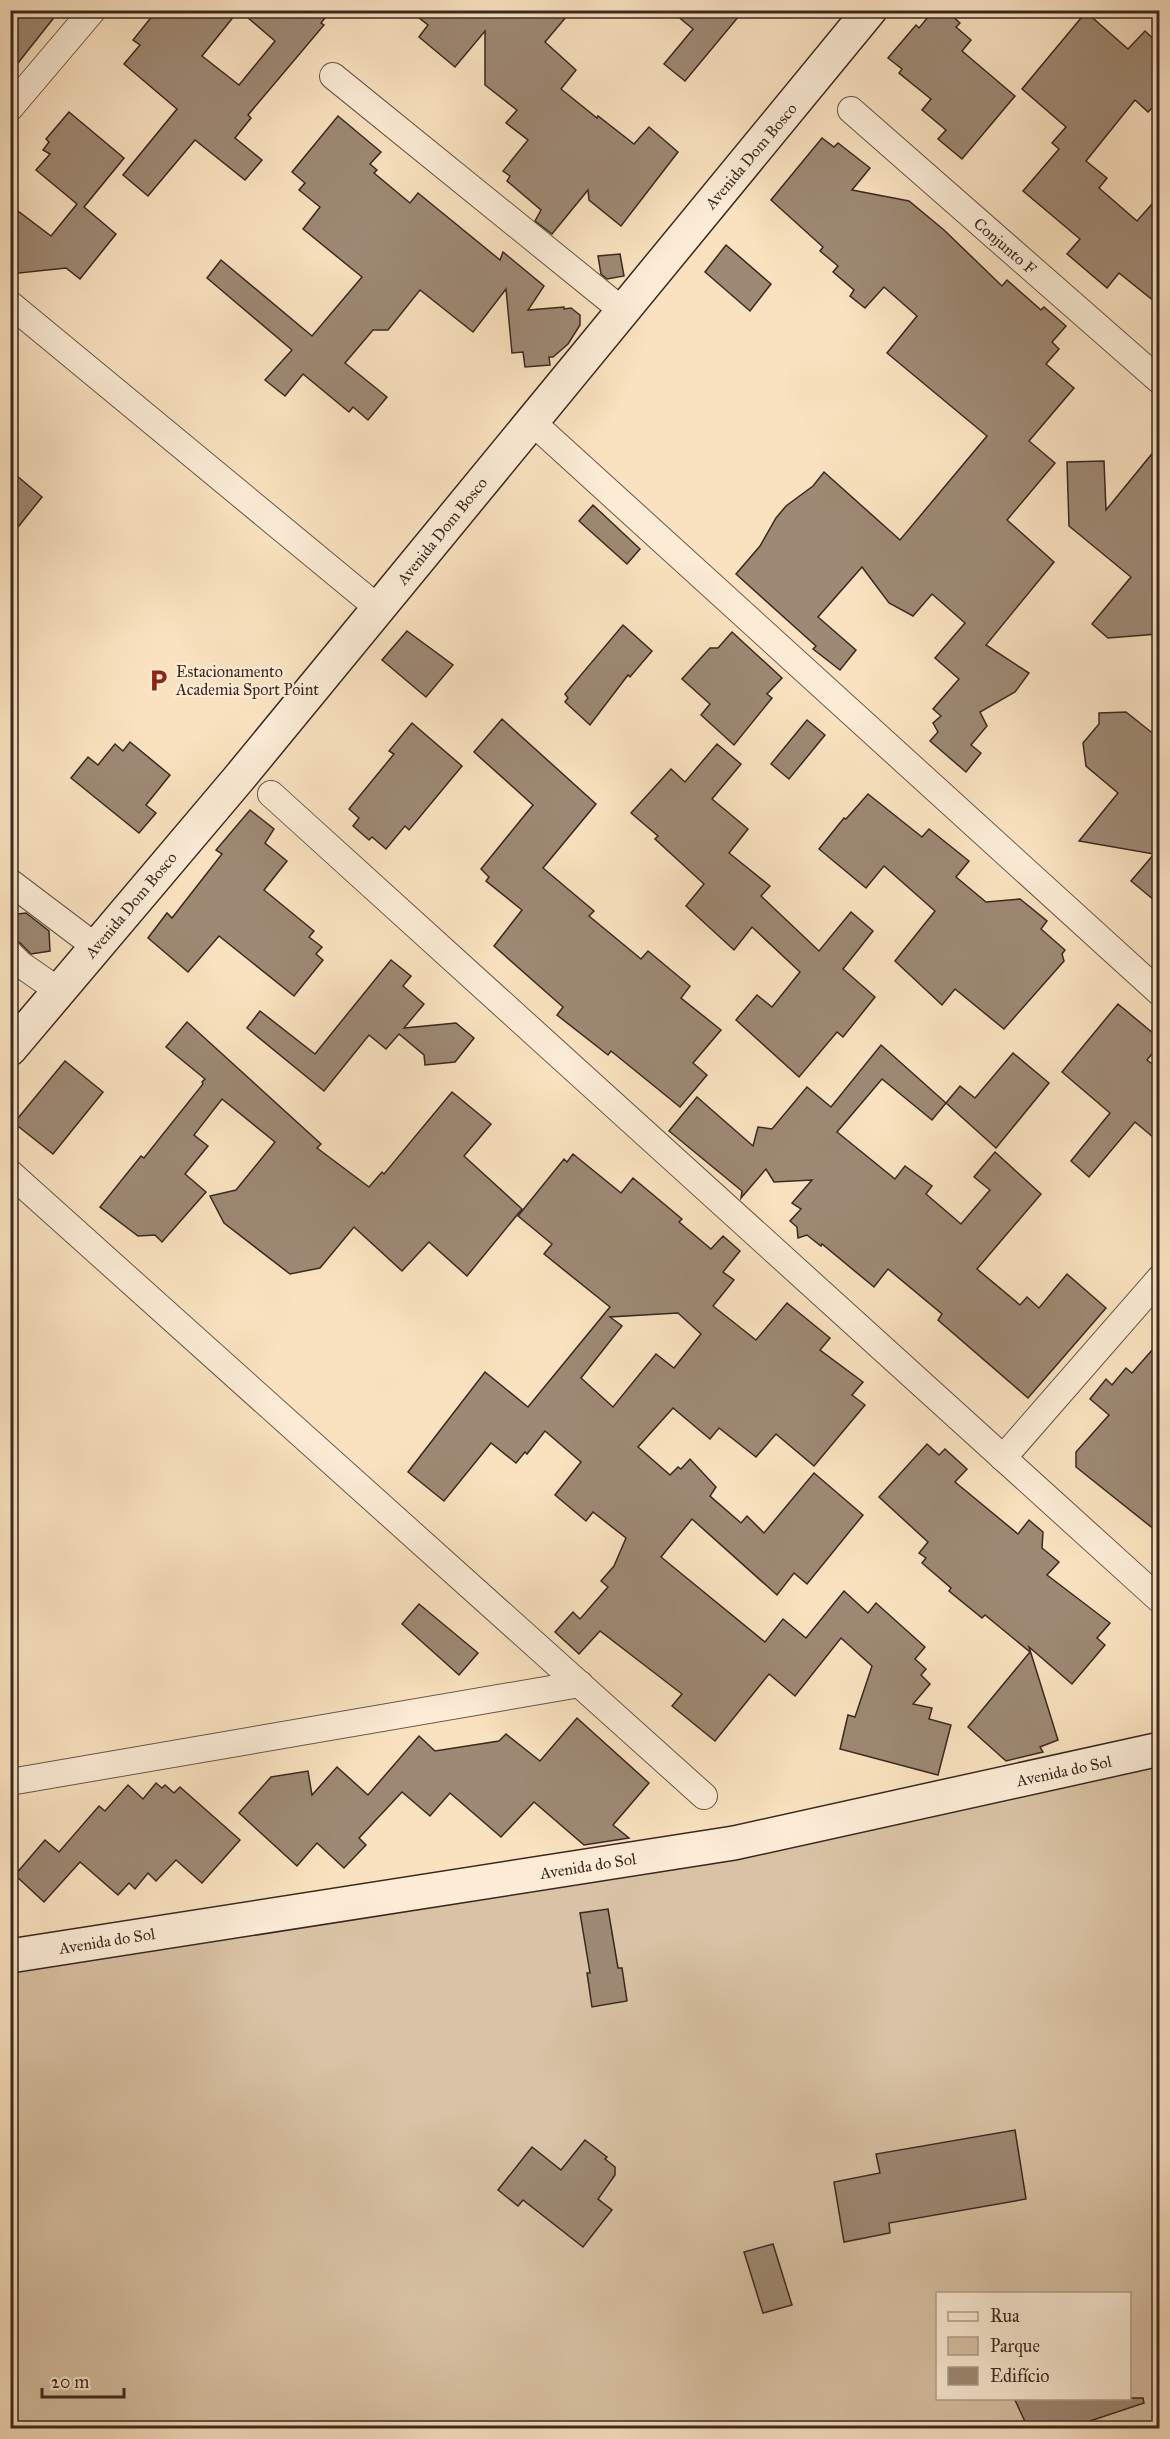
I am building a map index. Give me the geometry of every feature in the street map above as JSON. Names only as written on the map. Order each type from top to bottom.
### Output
[{"type":"street","points":[[10,108],[93,10]]},
{"type":"street","name":"Avenida Dom Bosco","points":[[10,1049],[378,608],[870,10]]},
{"type":"street","points":[[333,76],[623,311]]},
{"type":"street","name":"Conjunto F","points":[[851,110],[1158,377]]},
{"type":"street","points":[[14,313],[378,608]]},
{"type":"street","points":[[531,421],[1160,993]]},
{"type":"street","points":[[271,794],[1160,1600]]},
{"type":"street","points":[[10,882],[96,947]]},
{"type":"street","points":[[10,954],[20,964],[59,991]]},
{"type":"street","points":[[10,1173],[704,1796]]},
{"type":"street","points":[[1003,1458],[1160,1278]]},
{"type":"street","points":[[10,1782],[580,1684]]},
{"type":"street","name":"Avenida do Sol","points":[[10,1956],[734,1844],[1160,1749]]},
{"type":"green space","points":[[1159,1765],[1159,2428],[11,2428],[11,1970]]},
{"type":"building","points":[[10,10],[60,10],[10,73]]},
{"type":"building","points":[[157,10],[239,10],[331,10],[321,23],[324,25],[248,115],[251,118],[235,138],[262,160],[245,180],[195,140],[148,196],[123,175],[177,109],[124,64],[140,45],[133,40]],"holes":[[[239,10],[275,41],[239,85],[202,56]]]},
{"type":"building","points":[[409,10],[572,10],[545,42],[576,70],[561,89],[634,144],[649,127],[678,152],[621,226],[589,200],[588,190],[552,234],[535,221],[541,210],[507,181],[510,176],[503,171],[528,140],[506,123],[517,110],[485,85],[485,31],[455,67],[419,37],[428,25]]},
{"type":"building","points":[[670,10],[744,10],[685,81],[664,64],[693,29]]},
{"type":"building","points":[[934,10],[946,10],[960,23],[956,27],[971,40],[962,51],[1015,96],[962,159],[938,139],[946,130],[922,110],[931,99],[899,73],[902,69],[888,58],[916,25],[919,28]]},
{"type":"building","points":[[1086,12],[1128,49],[1145,31],[1160,45],[1160,100],[1148,112],[1135,100],[1086,161],[1107,178],[1099,188],[1137,221],[1160,195],[1160,306],[1119,273],[1107,288],[1067,254],[1080,239],[1023,191],[1059,149],[1052,143],[1066,127],[1022,89]]},
{"type":"building","points":[[69,112],[124,158],[84,207],[116,234],[80,279],[66,268],[10,274],[10,205],[51,236],[77,204],[36,170],[50,154],[43,150],[49,142],[46,139]]},
{"type":"building","points":[[338,116],[381,152],[370,164],[377,170],[374,173],[410,203],[418,193],[500,260],[503,252],[544,286],[528,310],[564,307],[564,309],[571,308],[580,315],[580,325],[568,344],[553,357],[549,357],[550,365],[525,367],[523,352],[512,353],[506,289],[473,332],[420,290],[388,330],[373,330],[345,363],[387,397],[368,420],[353,407],[349,412],[303,374],[285,396],[265,380],[292,350],[207,278],[221,260],[312,336],[362,277],[303,229],[320,207],[299,190],[305,183],[292,172]]},
{"type":"building","points":[[822,138],[834,147],[838,143],[870,168],[852,190],[909,201],[944,230],[1002,286],[1007,280],[1041,310],[1044,307],[1066,326],[1052,342],[1059,349],[1046,364],[1074,388],[1029,441],[1055,463],[1007,520],[1054,562],[986,645],[1029,673],[1015,692],[980,712],[987,726],[971,745],[981,753],[966,772],[930,741],[938,732],[933,723],[941,716],[933,709],[959,679],[935,658],[965,623],[932,594],[913,616],[889,603],[862,567],[818,617],[856,650],[840,670],[813,649],[816,646],[736,574],[760,546],[776,518],[786,506],[813,486],[824,472],[900,540],[987,436],[887,353],[917,316],[884,287],[865,308],[850,296],[854,290],[833,272],[838,266],[820,251],[823,247],[771,200]]},
{"type":"building","points":[[726,245],[771,284],[750,311],[705,272]]},
{"type":"building","points":[[620,254],[624,276],[607,279],[601,274],[598,256]]},
{"type":"building","points":[[1160,444],[1158,634],[1108,638],[1092,624],[1131,577],[1069,526],[1067,462],[1104,461],[1106,510]]},
{"type":"building","points":[[10,470],[42,497],[10,537]]},
{"type":"building","points":[[593,505],[640,549],[627,564],[579,521]]},
{"type":"building","points":[[623,625],[652,651],[630,677],[628,675],[590,725],[565,702],[568,698],[565,694]]},
{"type":"building","points":[[407,631],[453,665],[426,697],[382,660]]},
{"type":"building","points":[[732,632],[782,678],[767,694],[772,698],[734,745],[701,715],[710,704],[682,679],[710,648],[718,648]]},
{"type":"building","points":[[1126,712],[1160,739],[1160,905],[1131,881],[1154,854],[1079,841],[1118,793],[1086,766],[1083,743],[1099,724],[1099,713]]},
{"type":"building","points":[[502,719],[596,804],[543,868],[594,911],[589,916],[641,959],[648,951],[690,986],[681,998],[721,1030],[693,1063],[707,1075],[680,1107],[611,1051],[608,1055],[557,1015],[563,1007],[494,946],[522,910],[486,881],[489,877],[481,869],[533,805],[474,752]]},
{"type":"building","points":[[807,720],[825,735],[789,779],[771,764]]},
{"type":"building","points":[[412,723],[462,766],[409,830],[405,826],[386,849],[372,837],[369,840],[353,826],[359,818],[349,809],[394,754],[389,751]]},
{"type":"building","points":[[130,742],[170,775],[146,805],[156,813],[139,833],[71,778],[88,757],[98,765],[115,744],[123,751]]},
{"type":"building","points":[[717,744],[741,764],[712,799],[748,829],[729,853],[770,886],[761,896],[819,951],[851,912],[873,931],[843,969],[875,997],[843,1037],[837,1032],[799,1077],[736,1020],[757,995],[772,1007],[800,972],[752,927],[734,950],[686,906],[704,884],[655,839],[658,836],[631,813],[671,769],[685,782]]},
{"type":"building","points":[[868,794],[922,837],[929,829],[969,861],[956,877],[986,902],[1020,899],[1047,921],[1041,929],[1065,950],[1062,954],[1064,961],[1004,1029],[955,989],[942,1005],[895,961],[935,911],[884,866],[866,888],[819,849],[844,818],[846,819]]},
{"type":"building","points":[[250,810],[274,829],[265,843],[287,861],[264,890],[314,931],[309,937],[322,947],[316,954],[323,960],[294,996],[219,936],[188,972],[148,938],[167,913],[172,918],[222,854],[216,850]]},
{"type":"building","points":[[26,913],[49,931],[50,951],[31,954],[20,943],[10,939],[10,915]]},
{"type":"building","points":[[391,960],[411,976],[403,986],[424,1004],[404,1028],[456,1023],[474,1038],[455,1062],[425,1065],[424,1055],[399,1034],[386,1049],[369,1035],[324,1091],[247,1028],[260,1011],[315,1054]]},
{"type":"building","points":[[1118,1004],[1160,1039],[1160,1044],[1147,1060],[1160,1070],[1160,1143],[1135,1122],[1089,1177],[1071,1161],[1110,1113],[1062,1072]]},
{"type":"building","points":[[187,1022],[321,1144],[317,1148],[369,1187],[382,1172],[384,1174],[452,1092],[491,1124],[464,1156],[522,1209],[467,1276],[429,1242],[402,1271],[354,1227],[320,1268],[290,1274],[224,1223],[210,1196],[236,1190],[275,1142],[222,1099],[194,1135],[208,1146],[185,1174],[206,1192],[162,1242],[155,1235],[138,1236],[100,1207],[141,1156],[144,1158],[203,1084],[205,1079],[166,1047]]},
{"type":"building","points":[[881,1045],[946,1103],[932,1120],[882,1079],[837,1132],[895,1179],[905,1166],[932,1186],[926,1194],[961,1224],[990,1190],[974,1177],[995,1152],[1041,1194],[977,1269],[1020,1305],[1027,1297],[1039,1308],[1067,1274],[1106,1308],[1028,1398],[938,1320],[942,1314],[888,1269],[874,1287],[822,1244],[821,1246],[807,1235],[798,1238],[797,1227],[790,1221],[801,1209],[792,1203],[812,1180],[774,1182],[766,1169],[741,1198],[742,1191],[669,1131],[697,1097],[753,1146],[758,1127],[772,1129],[807,1087],[831,1107]]},
{"type":"building","points":[[1013,1053],[1049,1083],[996,1148],[946,1103],[960,1086],[975,1098]]},
{"type":"building","points":[[65,1061],[103,1092],[53,1154],[14,1123]]},
{"type":"building","points":[[573,1154],[621,1193],[633,1178],[682,1219],[679,1222],[711,1249],[723,1236],[740,1251],[723,1272],[734,1280],[713,1306],[756,1340],[787,1303],[830,1338],[820,1350],[863,1382],[852,1395],[865,1405],[814,1466],[776,1434],[756,1457],[719,1428],[710,1439],[673,1408],[638,1447],[670,1475],[678,1467],[681,1469],[690,1459],[716,1487],[710,1496],[741,1523],[747,1516],[764,1533],[814,1473],[863,1515],[807,1584],[794,1573],[777,1595],[692,1519],[661,1557],[765,1642],[783,1619],[806,1638],[844,1591],[868,1613],[876,1603],[925,1647],[915,1659],[926,1669],[921,1675],[930,1684],[913,1704],[932,1708],[929,1719],[951,1725],[938,1775],[840,1749],[848,1715],[855,1717],[872,1666],[841,1638],[795,1696],[769,1674],[715,1741],[672,1706],[682,1694],[600,1631],[579,1654],[555,1632],[573,1612],[580,1619],[608,1587],[601,1581],[614,1566],[626,1538],[593,1512],[586,1521],[555,1495],[581,1462],[545,1431],[527,1454],[525,1452],[516,1463],[491,1443],[444,1501],[408,1472],[485,1372],[528,1407],[610,1307],[544,1254],[552,1244],[518,1216],[564,1159],[567,1162]],"holes":[[[678,1313],[701,1334],[674,1368],[656,1354],[613,1407],[581,1378],[622,1326],[610,1317]]]},
{"type":"building","points":[[1160,1341],[1160,1534],[1076,1467],[1076,1452],[1109,1415],[1090,1399],[1106,1379],[1112,1385],[1126,1368],[1132,1373]]},
{"type":"building","points":[[927,1444],[939,1455],[945,1449],[967,1469],[955,1482],[1018,1534],[1029,1520],[1043,1532],[1042,1548],[1059,1562],[1047,1575],[1110,1623],[1097,1638],[1105,1645],[1072,1684],[1029,1647],[1058,1740],[1040,1747],[1043,1752],[1006,1761],[968,1727],[1030,1652],[985,1615],[982,1618],[949,1591],[951,1588],[922,1563],[926,1558],[919,1553],[928,1542],[879,1497]]},
{"type":"building","points":[[419,1604],[478,1653],[459,1675],[402,1624]]},
{"type":"building","points":[[577,1718],[649,1783],[613,1825],[629,1838],[584,1845],[534,1802],[501,1837],[450,1793],[430,1816],[402,1792],[359,1838],[366,1845],[344,1868],[317,1843],[297,1866],[239,1813],[271,1777],[308,1771],[312,1795],[337,1767],[368,1795],[419,1736],[435,1751],[499,1741],[506,1734],[540,1761]]},
{"type":"building","points":[[156,1783],[162,1788],[165,1785],[174,1793],[180,1787],[240,1840],[202,1883],[176,1860],[156,1881],[148,1873],[135,1889],[129,1883],[118,1895],[80,1862],[44,1902],[15,1875],[45,1840],[59,1852],[99,1806],[105,1811],[128,1785],[143,1799]]},
{"type":"building","points":[[608,1909],[618,1968],[622,1968],[627,2001],[592,2007],[587,1973],[590,1973],[580,1913]]},
{"type":"building","points":[[1015,2130],[1026,2199],[889,2223],[890,2233],[844,2242],[834,2182],[880,2173],[876,2154]]},
{"type":"building","points":[[585,2140],[607,2157],[605,2159],[615,2167],[615,2175],[598,2199],[612,2210],[583,2247],[523,2200],[518,2206],[498,2190],[532,2147],[561,2170]]},
{"type":"building","points":[[773,2244],[792,2305],[763,2313],[744,2252]]},
{"type":"building","points":[[1131,2398],[1143,2398],[1144,2403],[1069,2428],[1028,2428],[1015,2400],[1131,2400]]},
{"type":"place","name":"Estacionamento Academia Sport Point","points":[[158,680]]}]
